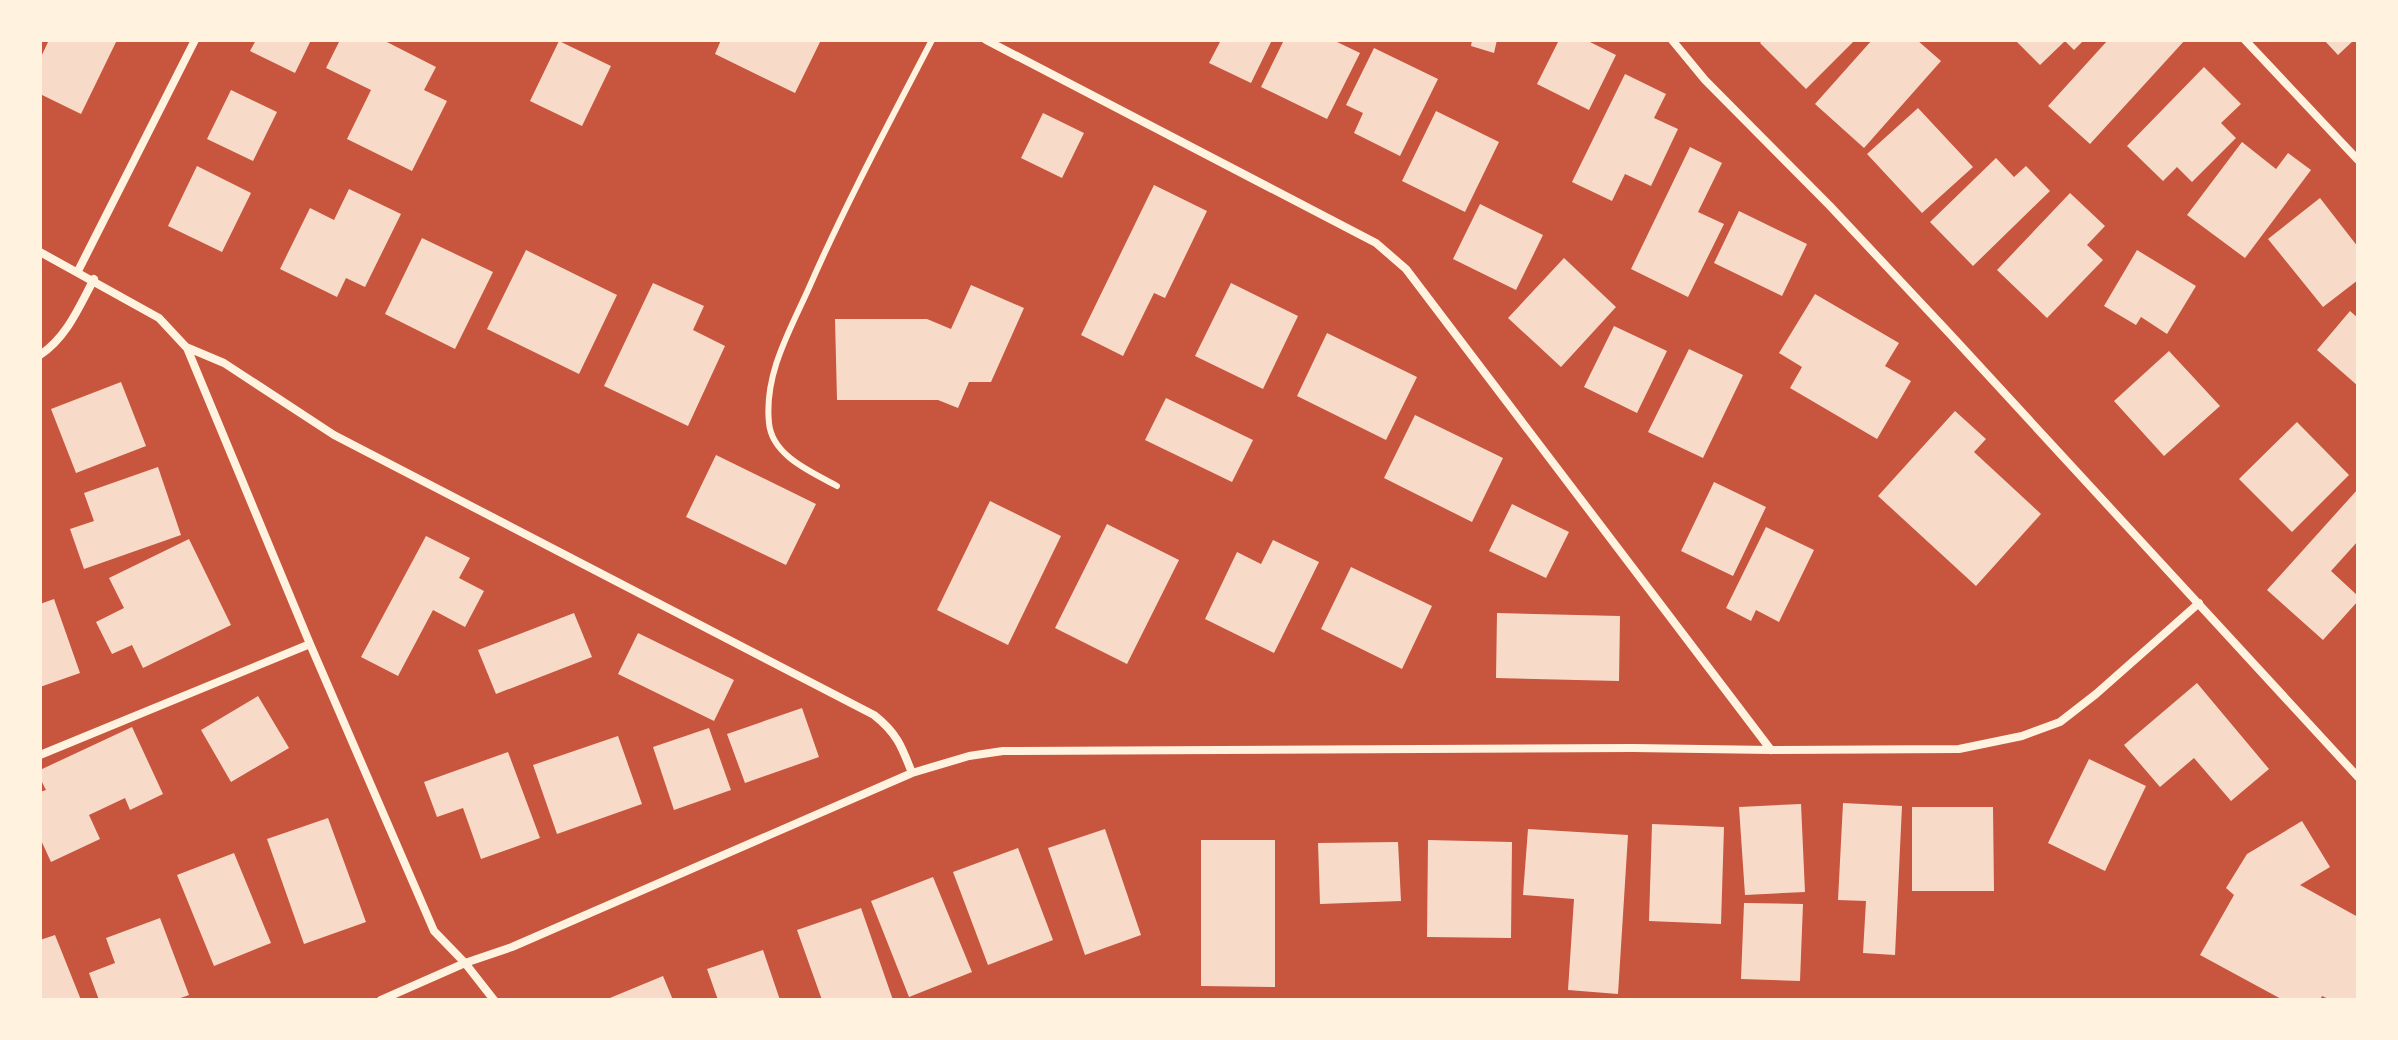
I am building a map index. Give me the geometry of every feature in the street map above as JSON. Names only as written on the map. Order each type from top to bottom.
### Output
[{"type":"street","points":[[78,271],[195,40]]},
{"type":"street","points":[[986,40],[1376,243],[1406,269],[1771,750]]},
{"type":"street","points":[[1672,40],[1705,80],[1830,206],[2358,777]]},
{"type":"street","points":[[2245,40],[2358,160]]},
{"type":"street","points":[[40,252],[94,279],[159,318],[186,347],[434,931],[494,1000]]},
{"type":"street","points":[[40,355],[55,345],[66,331],[94,279]]},
{"type":"street","points":[[186,347],[224,363],[334,435],[874,715],[891,728],[912,773]]},
{"type":"street","points":[[381,1000],[465,963],[512,947],[912,773],[969,756],[1003,751],[1959,749],[2022,736],[2060,722],[2199,603]]},
{"type":"street","points":[[40,755],[310,644]]},
{"type":"lane","points":[[837,486],[802,466],[779,448],[769,424],[773,370],[841,214],[932,40]]},
{"type":"building","points":[[49,40],[117,40],[81,114],[40,94],[40,59]]},
{"type":"building","points":[[256,40],[311,40],[295,73],[250,51]]},
{"type":"building","points":[[340,40],[383,40],[436,67],[424,90],[447,101],[412,171],[347,139],[371,90],[326,68]]},
{"type":"building","points":[[721,40],[820,42],[795,93],[715,54]]},
{"type":"building","points":[[1221,40],[1272,40],[1251,83],[1209,63]]},
{"type":"building","points":[[1284,40],[1333,40],[1360,53],[1327,119],[1261,87]]},
{"type":"building","points":[[1472,40],[1497,40],[1494,53],[1471,46]]},
{"type":"building","points":[[1559,40],[1586,40],[1616,55],[1589,110],[1537,84]]},
{"type":"building","points":[[1763,40],[1855,40],[1806,89],[1760,43]]},
{"type":"building","points":[[1872,40],[1917,40],[1941,61],[1864,148],[1815,104]]},
{"type":"building","points":[[2015,40],[2084,40],[2074,50],[2065,41],[2040,65]]},
{"type":"building","points":[[2108,40],[2185,40],[2090,144],[2048,106]]},
{"type":"building","points":[[2324,40],[2354,40],[2338,55]]},
{"type":"building","points":[[559,41],[611,66],[582,126],[530,101]]},
{"type":"building","points":[[1374,48],[1438,79],[1400,156],[1354,133],[1363,113],[1346,105]]},
{"type":"building","points":[[2204,67],[2241,104],[2221,123],[2236,138],[2192,182],[2177,167],[2163,181],[2127,146]]},
{"type":"building","points":[[1625,74],[1666,94],[1654,118],[1678,129],[1651,186],[1625,174],[1612,201],[1572,182]]},
{"type":"building","points":[[231,90],[277,112],[253,161],[207,139]]},
{"type":"building","points":[[1918,108],[1973,167],[1922,213],[1867,154]]},
{"type":"building","points":[[1436,111],[1499,142],[1465,212],[1402,181]]},
{"type":"building","points":[[1043,113],[1084,133],[1062,178],[1021,158]]},
{"type":"building","points":[[2242,142],[2276,169],[2288,153],[2311,170],[2245,258],[2187,215]]},
{"type":"building","points":[[1690,147],[1722,163],[1698,212],[1724,224],[1688,297],[1631,269]]},
{"type":"building","points":[[1996,158],[2014,177],[2026,166],[2050,191],[1973,266],[1930,222]]},
{"type":"building","points":[[197,166],[251,193],[222,252],[168,226]]},
{"type":"building","points":[[1154,185],[1207,211],[1165,298],[1154,293],[1123,356],[1081,335]]},
{"type":"building","points":[[349,189],[401,214],[365,287],[346,278],[337,297],[280,269],[310,208],[334,220]]},
{"type":"building","points":[[2070,193],[2105,226],[2087,245],[2103,260],[2047,318],[1997,270]]},
{"type":"building","points":[[2320,198],[2358,247],[2358,280],[2323,307],[2268,239]]},
{"type":"building","points":[[1480,204],[1543,235],[1516,290],[1453,259]]},
{"type":"building","points":[[1739,211],[1807,244],[1782,296],[1714,263]]},
{"type":"building","points":[[422,238],[493,272],[455,349],[385,314]]},
{"type":"building","points":[[526,250],[617,295],[579,374],[487,329]]},
{"type":"building","points":[[2137,250],[2196,286],[2167,334],[2141,317],[2136,325],[2104,306]]},
{"type":"building","points":[[1564,258],[1616,307],[1561,367],[1508,318]]},
{"type":"building","points":[[653,283],[704,306],[693,330],[725,346],[688,426],[604,386]]},
{"type":"building","points":[[1231,283],[1298,316],[1263,389],[1195,356]]},
{"type":"building","points":[[971,285],[1024,308],[991,382],[969,382],[958,408],[938,400],[837,400],[835,319],[927,319],[951,329]]},
{"type":"building","points":[[1815,294],[1899,343],[1885,366],[1911,381],[1877,439],[1790,388],[1802,367],[1779,353]]},
{"type":"building","points":[[2350,311],[2358,318],[2358,386],[2317,350]]},
{"type":"building","points":[[1614,326],[1667,351],[1637,413],[1584,387]]},
{"type":"building","points":[[1327,333],[1417,377],[1386,440],[1297,396]]},
{"type":"building","points":[[1689,349],[1743,375],[1703,458],[1648,432]]},
{"type":"building","points":[[2169,351],[2220,406],[2164,456],[2114,401]]},
{"type":"building","points":[[121,382],[146,446],[76,473],[51,409]]},
{"type":"building","points":[[1166,398],[1253,440],[1232,482],[1145,440]]},
{"type":"building","points":[[1955,411],[1986,439],[1974,452],[2041,514],[1976,586],[1878,496]]},
{"type":"building","points":[[1415,415],[1503,458],[1472,522],[1384,478]]},
{"type":"building","points":[[2297,422],[2349,475],[2292,532],[2239,479]]},
{"type":"building","points":[[716,455],[816,504],[786,565],[686,517]]},
{"type":"building","points":[[158,467],[181,535],[84,569],[70,529],[94,521],[84,493]]},
{"type":"building","points":[[1714,482],[1766,507],[1733,576],[1681,551]]},
{"type":"building","points":[[2358,489],[2358,541],[2331,571],[2358,596],[2358,601],[2323,640],[2267,590]]},
{"type":"building","points":[[990,501],[1061,536],[1008,645],[937,610]]},
{"type":"building","points":[[1512,504],[1569,532],[1546,578],[1489,551]]},
{"type":"building","points":[[1107,524],[1179,560],[1127,664],[1055,628]]},
{"type":"building","points":[[1766,527],[1814,550],[1779,622],[1756,610],[1751,621],[1726,608]]},
{"type":"building","points":[[426,536],[470,558],[459,578],[484,591],[465,627],[433,610],[398,676],[361,657]]},
{"type":"building","points":[[189,539],[231,625],[143,668],[132,645],[112,654],[96,622],[124,608],[109,578]]},
{"type":"building","points":[[1273,540],[1319,562],[1274,653],[1205,619],[1237,552],[1261,564]]},
{"type":"building","points":[[1351,567],[1432,606],[1402,669],[1321,629]]},
{"type":"building","points":[[54,599],[80,673],[40,687],[40,604]]},
{"type":"building","points":[[574,613],[592,657],[496,694],[478,650]]},
{"type":"building","points":[[1497,613],[1620,616],[1619,681],[1496,678]]},
{"type":"building","points":[[638,633],[734,680],[714,721],[618,674]]},
{"type":"building","points":[[2197,683],[2269,769],[2231,801],[2194,758],[2160,787],[2124,745]]},
{"type":"building","points":[[258,696],[289,748],[231,782],[201,730]]},
{"type":"building","points":[[802,708],[819,757],[745,783],[727,734]]},
{"type":"building","points":[[132,727],[163,794],[130,810],[125,798],[89,815],[100,839],[51,862],[40,838],[40,792],[46,790],[40,770]]},
{"type":"building","points":[[709,728],[731,790],[674,810],[653,747]]},
{"type":"building","points":[[618,736],[642,804],[557,834],[533,765]]},
{"type":"building","points":[[508,752],[540,838],[481,859],[463,808],[437,817],[424,782]]},
{"type":"building","points":[[2089,759],[2146,786],[2105,871],[2048,843]]},
{"type":"building","points":[[1843,803],[1902,806],[1895,955],[1863,953],[1866,901],[1838,900]]},
{"type":"building","points":[[1801,804],[1805,892],[1745,895],[1739,807]]},
{"type":"building","points":[[1912,807],[1993,807],[1994,891],[1912,891]]},
{"type":"building","points":[[328,818],[366,922],[304,944],[267,839]]},
{"type":"building","points":[[2302,821],[2330,867],[2300,885],[2358,917],[2358,1000],[2331,1000],[2322,996],[2320,1000],[2283,1000],[2200,955],[2234,895],[2226,888],[2247,854]]},
{"type":"building","points":[[1652,824],[1724,827],[1721,924],[1649,921]]},
{"type":"building","points":[[1105,829],[1141,935],[1085,955],[1048,848]]},
{"type":"building","points":[[1528,829],[1628,835],[1618,994],[1568,990],[1574,899],[1523,895]]},
{"type":"building","points":[[1201,840],[1275,840],[1275,987],[1201,986]]},
{"type":"building","points":[[1428,840],[1512,842],[1511,938],[1427,937]]},
{"type":"building","points":[[1398,842],[1401,901],[1320,904],[1318,843]]},
{"type":"building","points":[[1018,848],[1053,940],[988,965],[953,872]]},
{"type":"building","points":[[234,853],[271,943],[214,966],[177,875]]},
{"type":"building","points":[[933,877],[972,972],[909,997],[871,901]]},
{"type":"building","points":[[1744,903],[1803,904],[1800,981],[1741,979]]},
{"type":"building","points":[[861,908],[893,1000],[822,1000],[797,930]]},
{"type":"building","points":[[160,918],[189,995],[175,1000],[99,1000],[89,973],[115,963],[106,938]]},
{"type":"building","points":[[55,935],[81,1000],[40,1000],[40,940]]},
{"type":"building","points":[[763,950],[780,1000],[718,1000],[707,969]]},
{"type":"building","points":[[663,976],[673,1000],[605,1000]]}]
